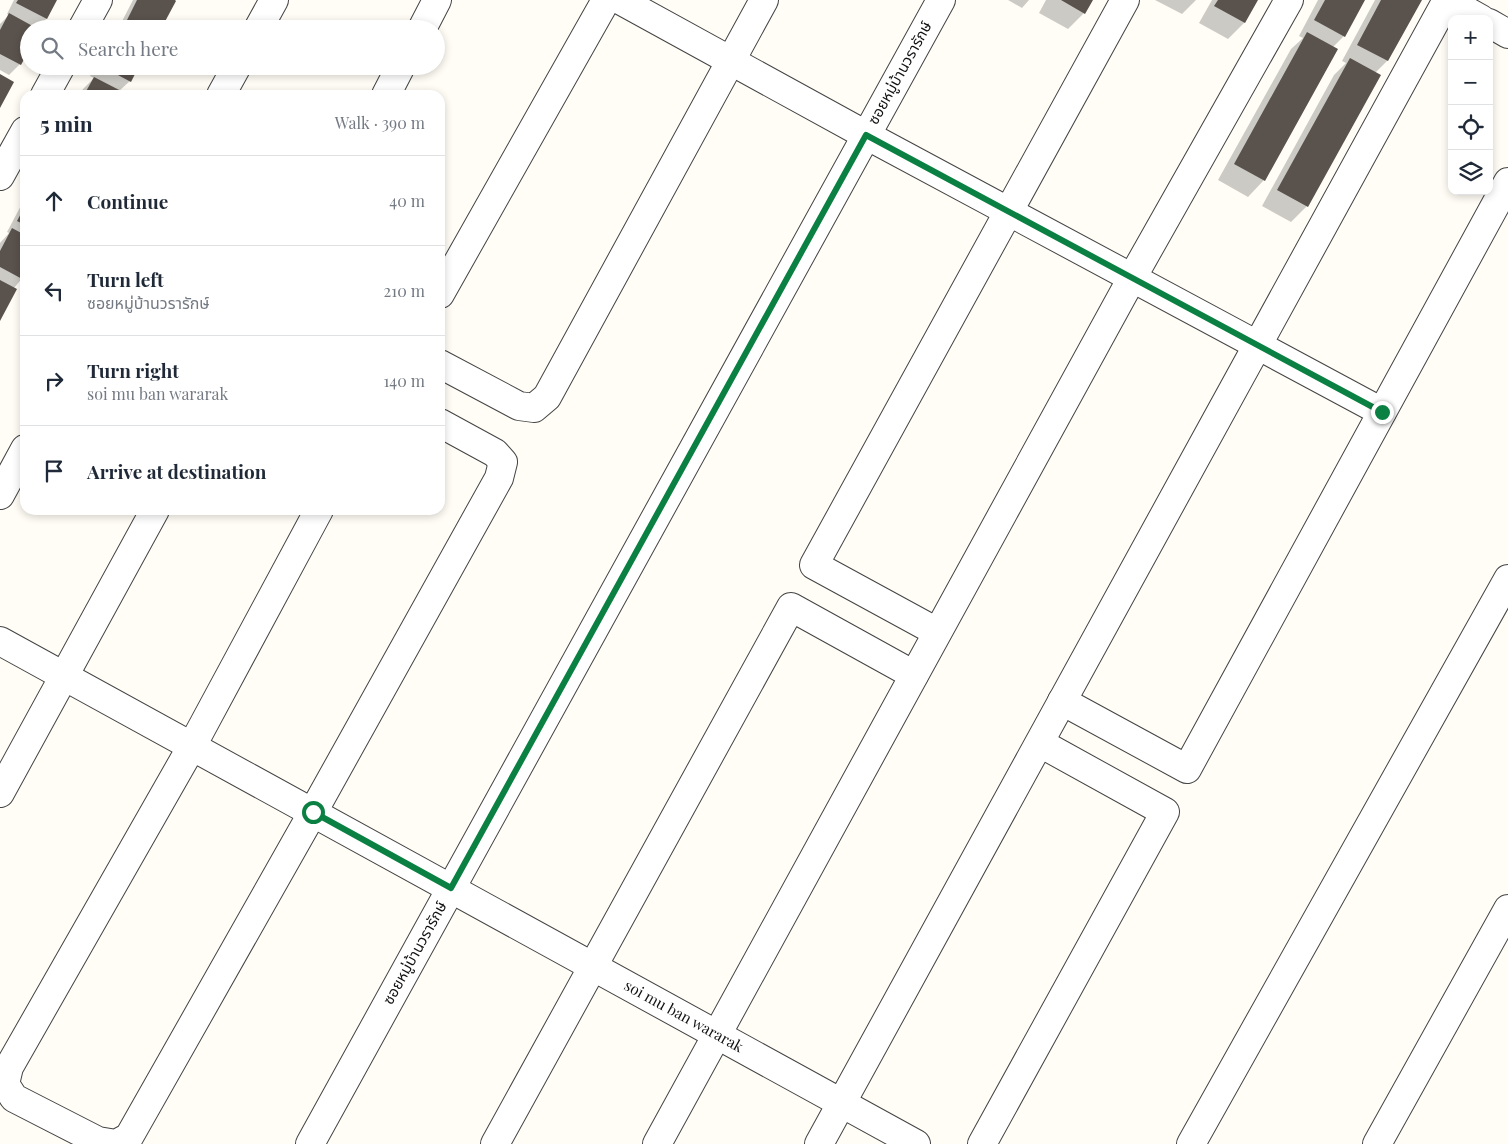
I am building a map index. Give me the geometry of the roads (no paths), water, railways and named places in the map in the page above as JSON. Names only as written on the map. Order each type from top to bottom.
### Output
[{"type":"street","points":[[87,20],[98,0]]},
{"type":"street","points":[[263,20],[274,0]]},
{"type":"street","points":[[427,20],[437,0]]},
{"type":"street","points":[[445,285],[606,0]]},
{"type":"street","points":[[620,0],[866,135],[1382,412]]},
{"type":"street","points":[[445,367],[519,406],[534,408],[547,397],[764,0]]},
{"type":"street","name":"ซอยหมู่บ้านวรารักษ์","points":[[310,1144],[940,0]]},
{"type":"street","points":[[937,632],[814,564],[1125,0]]},
{"type":"street","points":[[657,1144],[1132,278],[1289,0]]},
{"type":"street","points":[[819,1144],[1447,0],[1474,15]]},
{"type":"street","points":[[1493,25],[1508,34]]},
{"type":"street","points":[[48,90],[56,75]]},
{"type":"street","points":[[224,90],[232,75]]},
{"type":"street","points":[[389,90],[396,75]]},
{"type":"street","points":[[0,176],[20,140]]},
{"type":"street","points":[[1062,701],[1188,769],[1508,182]]},
{"type":"street","points":[[316,515],[192,746],[9,1067],[5,1084],[14,1098],[98,1141],[116,1144],[129,1137],[499,478],[503,462],[495,453],[445,426]]},
{"type":"street","points":[[0,495],[20,458]]},
{"type":"street","points":[[0,793],[152,515]]},
{"type":"street","points":[[1191,1144],[1508,579]]},
{"type":"street","points":[[494,1144],[791,607],[914,675]]},
{"type":"street","name":"soi mu ban wararak","points":[[0,641],[916,1144]]},
{"type":"street","points":[[982,1144],[1165,812],[1040,743]]},
{"type":"street","points":[[1377,1144],[1508,910]]}]
